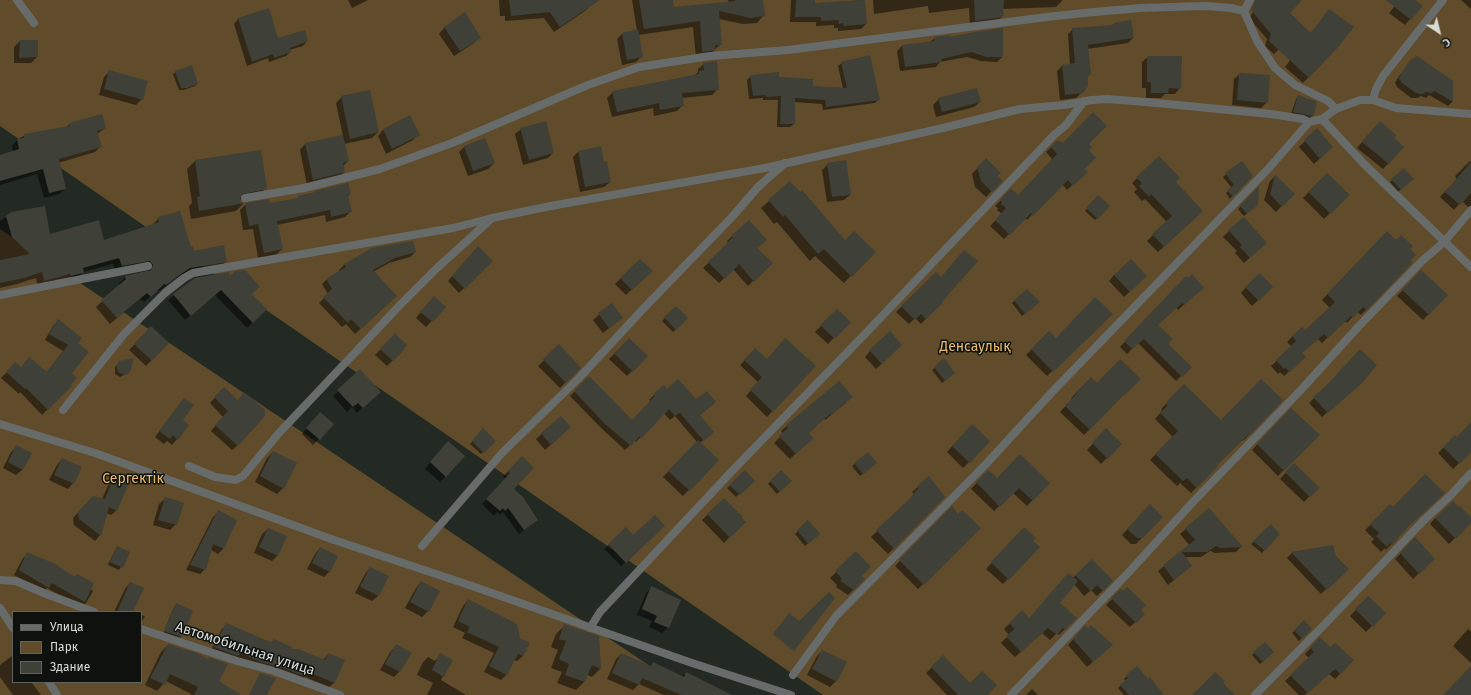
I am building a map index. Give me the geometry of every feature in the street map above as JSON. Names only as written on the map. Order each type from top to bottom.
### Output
[{"type":"street","points":[[17,0],[34,23]]},
{"type":"street","points":[[1244,11],[1250,0]]},
{"type":"street","points":[[1374,100],[1376,89],[1383,76],[1443,0]]},
{"type":"street","points":[[245,198],[304,188],[380,169],[452,143],[588,85],[639,67],[710,56],[788,50],[1055,16],[1141,8],[1205,6],[1231,8],[1244,11]]},
{"type":"street","points":[[1244,11],[1257,41],[1275,68],[1295,85],[1328,101],[1336,109]]},
{"type":"street","points":[[63,410],[124,334],[165,293],[193,273],[453,228],[492,218],[556,205],[691,182],[886,141],[1020,109],[1107,99],[1271,114],[1303,119],[1309,122]]},
{"type":"street","points":[[793,674],[836,616],[986,464],[1128,312],[1268,168],[1309,122],[1322,119],[1336,109],[1360,100],[1374,100],[1396,108],[1471,114]]},
{"type":"street","points":[[590,628],[600,612],[733,470],[1066,124],[1084,101]]},
{"type":"street","points":[[1322,119],[1364,164],[1471,267]]},
{"type":"street","points":[[422,546],[502,453],[579,378],[731,218],[758,187],[786,163]]},
{"type":"street","points":[[1011,695],[1129,572],[1359,326],[1422,261],[1444,242],[1471,210]]},
{"type":"street","points":[[189,466],[215,477],[236,480],[242,476],[279,433],[401,304],[437,268],[492,218]]},
{"type":"street","points":[[0,295],[148,266]]},
{"type":"street","points":[[0,424],[95,454],[334,540],[791,695]]},
{"type":"street","points":[[1255,695],[1471,473]]},
{"type":"street","points":[[1,580],[16,581],[91,611]]},
{"type":"street","points":[[0,608],[12,626]]},
{"type":"street","name":"Автомобильная улица","points":[[142,629],[236,661],[274,671],[335,694]]},
{"type":"street","points":[[50,683],[58,695]]},
{"type":"green space","name":"Денсаулық","points":[[0,0],[1471,0],[1471,695],[823,695],[0,126]]},
{"type":"green space","name":"Сергектік","points":[[0,229],[693,695],[0,695]]},
{"type":"building","points":[[509,0],[600,0],[560,27],[550,12],[511,16]]},
{"type":"building","points":[[639,0],[673,0],[674,7],[736,1],[735,0],[763,0],[765,16],[751,18],[719,11],[722,45],[715,45],[716,50],[702,52],[700,21],[644,29]]},
{"type":"building","points":[[796,0],[815,0],[815,3],[865,0],[867,24],[844,26],[843,23],[839,24],[838,20],[821,21],[821,17],[795,17]]},
{"type":"building","points":[[974,0],[1004,0],[1003,17],[975,21]]},
{"type":"building","points":[[1255,0],[1302,0],[1290,13],[1311,33],[1329,9],[1354,27],[1339,46],[1309,78],[1269,41],[1271,34],[1251,10]]},
{"type":"building","points":[[1386,0],[1415,0],[1423,6],[1411,20]]},
{"type":"building","points":[[269,8],[278,38],[305,30],[308,41],[290,48],[291,52],[274,58],[273,54],[252,62],[238,18]]},
{"type":"building","points":[[465,12],[481,38],[460,51],[444,27]]},
{"type":"building","points":[[1131,20],[1134,38],[1088,45],[1091,75],[1088,75],[1088,86],[1083,93],[1065,95],[1062,65],[1075,63],[1072,28],[1114,25],[1114,23]]},
{"type":"building","points":[[1003,28],[1003,57],[986,57],[972,52],[941,59],[942,62],[905,67],[902,45],[935,41],[934,37],[950,35],[950,37]]},
{"type":"building","points":[[638,29],[643,57],[627,60],[622,33]]},
{"type":"building","points":[[20,40],[38,40],[38,57],[19,58]]},
{"type":"building","points":[[870,55],[880,100],[826,107],[825,100],[795,98],[795,124],[780,124],[781,96],[753,96],[750,75],[779,72],[779,77],[813,79],[813,86],[847,88],[841,62]]},
{"type":"building","points":[[1147,56],[1182,56],[1181,89],[1169,88],[1168,93],[1151,93],[1151,82],[1147,82]]},
{"type":"building","points":[[1417,56],[1453,81],[1453,102],[1435,91],[1422,94],[1416,93],[1401,82],[1399,78],[1403,70],[1411,60]]},
{"type":"building","points":[[717,61],[719,90],[682,93],[684,106],[660,110],[659,103],[617,112],[612,91],[699,74],[699,71],[704,70],[703,63]]},
{"type":"building","points":[[192,65],[198,84],[187,88],[181,88],[175,71]]},
{"type":"building","points":[[109,70],[148,81],[143,100],[104,89]]},
{"type":"building","points":[[1239,73],[1270,75],[1268,103],[1237,100]]},
{"type":"building","points":[[977,88],[981,102],[942,112],[938,98]]},
{"type":"building","points":[[370,90],[379,132],[350,139],[341,96]]},
{"type":"building","points":[[1298,95],[1317,102],[1314,115],[1310,116],[1293,112]]},
{"type":"building","points":[[1093,112],[1107,126],[1089,144],[1092,147],[1089,150],[1096,158],[1084,169],[1088,172],[1073,186],[1068,180],[1033,216],[1031,213],[1010,235],[995,220],[1006,208],[1001,204],[1002,202],[1000,200],[1011,188],[1018,195],[1057,154],[1051,147],[1057,140],[1063,143]]},
{"type":"building","points":[[102,114],[106,128],[97,131],[102,147],[59,159],[66,189],[49,193],[43,169],[0,181],[0,155],[19,149],[17,139],[24,138],[24,134],[70,126],[69,123]]},
{"type":"building","points":[[410,115],[420,135],[392,149],[383,129]]},
{"type":"building","points":[[546,121],[554,153],[529,160],[520,128]]},
{"type":"building","points":[[1380,121],[1396,135],[1394,138],[1404,147],[1389,164],[1362,142]]},
{"type":"building","points":[[1317,128],[1333,147],[1320,159],[1304,140]]},
{"type":"building","points":[[343,135],[349,161],[343,163],[345,172],[313,180],[305,143]]},
{"type":"building","points":[[485,138],[495,163],[473,171],[464,146]]},
{"type":"building","points":[[601,146],[604,162],[607,161],[611,182],[585,187],[578,151]]},
{"type":"building","points":[[261,150],[267,189],[242,194],[240,199],[241,202],[245,203],[199,211],[197,197],[200,196],[195,160]]},
{"type":"building","points":[[1159,156],[1180,178],[1176,182],[1203,211],[1164,247],[1152,234],[1172,216],[1151,194],[1149,197],[1139,186],[1142,183],[1136,177]]},
{"type":"building","points":[[986,158],[1001,173],[997,176],[1003,181],[992,192],[981,181],[977,167]]},
{"type":"building","points":[[846,160],[851,195],[832,197],[827,163]]},
{"type":"building","points":[[1242,161],[1253,176],[1233,197],[1227,190],[1234,185],[1225,173]]},
{"type":"building","points":[[1471,162],[1471,193],[1460,205],[1445,192]]},
{"type":"building","points":[[1404,168],[1414,179],[1401,190],[1391,179]]},
{"type":"building","points":[[1327,173],[1350,195],[1331,214],[1308,192]]},
{"type":"building","points":[[1275,175],[1295,194],[1282,207],[1270,194]]},
{"type":"building","points":[[790,181],[800,192],[802,190],[845,240],[854,231],[876,252],[852,277],[824,249],[818,254],[785,215],[783,217],[768,200]]},
{"type":"building","points":[[348,183],[351,194],[348,195],[352,212],[331,217],[330,210],[277,221],[283,249],[264,253],[258,224],[249,226],[245,203],[269,199],[270,203],[298,198],[298,196]]},
{"type":"building","points":[[1259,186],[1258,205],[1247,214],[1240,206]]},
{"type":"building","points":[[1098,195],[1110,206],[1098,219],[1086,208]]},
{"type":"building","points":[[45,206],[50,234],[99,220],[104,240],[159,222],[158,217],[180,211],[191,247],[193,246],[194,251],[224,245],[227,262],[190,268],[166,285],[164,284],[151,297],[147,293],[117,318],[101,300],[126,279],[125,276],[151,270],[153,265],[150,261],[122,266],[119,258],[83,268],[84,273],[70,276],[70,274],[44,281],[42,272],[24,278],[0,283],[0,260],[30,254],[12,237],[6,216],[11,212]]},
{"type":"building","points":[[1244,217],[1267,243],[1250,258],[1240,247],[1242,245],[1228,230]]},
{"type":"building","points":[[749,220],[767,240],[757,248],[773,263],[754,282],[739,264],[725,279],[708,262],[733,237],[732,235]]},
{"type":"building","points":[[1387,231],[1396,240],[1401,235],[1413,246],[1410,249],[1416,255],[1411,260],[1413,262],[1367,310],[1363,307],[1353,318],[1351,316],[1328,338],[1324,334],[1302,353],[1306,357],[1290,372],[1286,368],[1284,369],[1276,360],[1296,341],[1292,336],[1302,327],[1305,330],[1335,302],[1327,294]]},
{"type":"building","points":[[413,241],[416,252],[395,258],[373,270],[397,296],[361,329],[351,319],[348,323],[323,297],[332,289],[326,279],[346,267],[344,264],[372,248]]},
{"type":"building","points":[[478,246],[493,261],[465,289],[452,276]]},
{"type":"building","points":[[964,250],[978,261],[942,302],[943,303],[926,319],[921,314],[915,320],[901,306],[936,272],[941,277]]},
{"type":"building","points":[[640,259],[653,271],[632,290],[620,278]]},
{"type":"building","points":[[1131,259],[1147,276],[1130,292],[1114,275]]},
{"type":"building","points":[[245,270],[260,287],[252,294],[267,309],[253,323],[221,290],[191,316],[173,294],[195,278],[229,272],[230,276],[236,271]]},
{"type":"building","points":[[1421,270],[1448,295],[1429,315],[1402,290]]},
{"type":"building","points":[[1260,273],[1273,287],[1259,301],[1245,287]]},
{"type":"building","points":[[1192,274],[1204,288],[1184,305],[1182,303],[1158,325],[1173,339],[1168,344],[1192,367],[1182,377],[1144,339],[1132,349],[1124,341],[1186,276],[1188,278]]},
{"type":"building","points":[[1027,289],[1040,302],[1025,314],[1014,300]]},
{"type":"building","points":[[434,296],[446,307],[433,322],[420,312]]},
{"type":"building","points":[[1095,297],[1113,314],[1053,372],[1031,349],[1049,331],[1056,338]]},
{"type":"building","points":[[612,303],[623,318],[609,328],[598,313]]},
{"type":"building","points":[[676,306],[688,318],[676,330],[664,317]]},
{"type":"building","points":[[837,309],[851,322],[835,339],[820,325]]},
{"type":"building","points":[[58,319],[82,338],[78,343],[89,352],[72,373],[77,378],[71,384],[72,386],[48,410],[26,388],[25,389],[6,372],[15,362],[21,367],[29,357],[47,372],[68,345],[49,334]]},
{"type":"building","points":[[151,326],[169,343],[152,361],[134,344]]},
{"type":"building","points":[[890,331],[902,345],[882,364],[869,350]]},
{"type":"building","points":[[395,333],[407,345],[393,361],[380,349]]},
{"type":"building","points":[[629,338],[648,356],[633,372],[614,353]]},
{"type":"building","points":[[785,338],[816,366],[773,412],[750,390],[762,377],[744,360],[755,348],[767,359]]},
{"type":"building","points":[[559,344],[581,368],[566,383],[543,359]]},
{"type":"building","points":[[1360,349],[1377,365],[1362,383],[1328,413],[1313,397],[1326,386]]},
{"type":"building","points":[[134,358],[130,372],[126,375],[119,373],[116,366],[119,361]]},
{"type":"building","points":[[944,358],[955,373],[945,381],[934,367]]},
{"type":"building","points":[[1120,359],[1141,379],[1124,396],[1123,395],[1090,430],[1065,406],[1091,377],[1097,383]]},
{"type":"building","points":[[360,369],[381,392],[363,408],[358,403],[353,407],[337,390]]},
{"type":"building","points":[[589,376],[632,420],[655,396],[653,394],[664,385],[667,389],[678,379],[696,399],[707,391],[716,402],[700,415],[714,432],[704,441],[680,413],[675,416],[669,409],[641,439],[640,436],[631,446],[605,424],[574,391]]},
{"type":"building","points":[[1261,379],[1283,400],[1249,436],[1248,435],[1217,465],[1218,466],[1197,488],[1187,478],[1183,481],[1155,454],[1178,431],[1160,413],[1167,406],[1167,401],[1184,384],[1221,420]]},
{"type":"building","points":[[839,381],[853,397],[831,415],[830,414],[809,433],[814,438],[796,454],[779,436],[788,428],[786,425]]},
{"type":"building","points":[[224,387],[238,400],[244,392],[265,410],[265,416],[238,446],[215,425],[228,411],[214,397]]},
{"type":"building","points":[[184,398],[194,405],[183,420],[189,425],[178,440],[173,435],[170,439],[159,431]]},
{"type":"building","points":[[1291,408],[1320,435],[1284,471],[1257,444]]},
{"type":"building","points":[[320,412],[334,424],[320,440],[306,428]]},
{"type":"building","points":[[561,416],[571,427],[551,445],[541,433]]},
{"type":"building","points":[[1471,422],[1471,452],[1460,464],[1443,447],[1455,435],[1457,437]]},
{"type":"building","points":[[972,424],[990,441],[970,463],[952,446]]},
{"type":"building","points":[[483,428],[496,441],[484,453],[472,441]]},
{"type":"building","points":[[1106,428],[1122,444],[1108,459],[1092,443]]},
{"type":"building","points":[[698,440],[719,460],[690,491],[668,471]]},
{"type":"building","points":[[448,441],[465,456],[446,477],[430,462]]},
{"type":"building","points":[[16,445],[32,453],[23,470],[8,462]]},
{"type":"building","points":[[273,451],[297,463],[284,489],[260,476]]},
{"type":"building","points":[[868,452],[877,463],[863,474],[854,463]]},
{"type":"building","points":[[1020,454],[1050,483],[1033,501],[1019,488],[1000,507],[976,482],[988,470],[997,478]]},
{"type":"building","points":[[522,456],[534,468],[514,489],[523,497],[538,520],[524,530],[508,508],[505,511],[503,508],[500,511],[486,499],[510,473],[508,471]]},
{"type":"building","points":[[62,458],[82,467],[74,484],[54,475]]},
{"type":"building","points":[[1294,463],[1320,488],[1310,497],[1285,472]]},
{"type":"building","points":[[745,470],[755,481],[740,495],[729,485]]},
{"type":"building","points":[[781,470],[792,481],[780,492],[770,481]]},
{"type":"building","points":[[1425,474],[1445,493],[1407,528],[1392,545],[1391,543],[1387,547],[1376,536],[1379,533],[1370,524],[1390,504],[1393,507]]},
{"type":"building","points":[[929,476],[945,497],[894,549],[876,530],[915,494],[914,493],[919,488],[917,486]]},
{"type":"building","points":[[113,479],[128,485],[117,511],[109,507],[101,536],[79,519],[78,512],[93,496],[105,499]]},
{"type":"building","points":[[165,497],[184,503],[177,525],[158,520]]},
{"type":"building","points":[[724,498],[746,522],[730,538],[707,514]]},
{"type":"building","points":[[1453,501],[1471,517],[1471,523],[1456,539],[1435,518]]},
{"type":"building","points":[[1150,504],[1163,517],[1143,538],[1137,538],[1127,529]]},
{"type":"building","points":[[952,506],[958,514],[962,510],[981,528],[924,585],[899,560]]},
{"type":"building","points":[[1209,508],[1243,547],[1221,548],[1216,546],[1207,552],[1182,552],[1192,566],[1174,580],[1163,565],[1195,540],[1185,528]]},
{"type":"building","points":[[218,510],[237,520],[224,549],[213,544],[206,570],[190,565]]},
{"type":"building","points":[[655,515],[665,526],[626,563],[608,544],[626,527],[633,535]]},
{"type":"building","points":[[808,520],[820,534],[808,544],[797,530]]},
{"type":"building","points":[[1271,524],[1280,534],[1265,551],[1253,541]]},
{"type":"building","points":[[1024,527],[1036,538],[1033,541],[1040,547],[1009,580],[991,562]]},
{"type":"building","points":[[268,528],[287,536],[278,556],[259,547]]},
{"type":"building","points":[[1415,537],[1435,559],[1419,574],[1400,553]]},
{"type":"building","points":[[1333,545],[1336,556],[1349,569],[1327,590],[1291,552]]},
{"type":"building","points":[[117,546],[130,552],[123,568],[110,562]]},
{"type":"building","points":[[320,547],[338,556],[330,572],[312,563]]},
{"type":"building","points":[[856,551],[871,567],[862,576],[865,579],[854,590],[840,581],[842,579],[835,571]]},
{"type":"building","points":[[27,552],[53,563],[75,577],[77,574],[94,583],[85,602],[52,583],[49,588],[19,570]]},
{"type":"building","points":[[1092,559],[1113,581],[1103,591],[1097,585],[1091,591],[1075,575]]},
{"type":"building","points":[[370,567],[389,576],[379,596],[360,587]]},
{"type":"building","points":[[1068,573],[1078,581],[1060,603],[1077,618],[1065,630],[1063,628],[1057,635],[1048,628],[1021,652],[1006,636],[1015,629],[1009,623],[1022,610],[1029,618]]},
{"type":"building","points":[[421,581],[440,591],[429,612],[410,602]]},
{"type":"building","points":[[130,582],[144,588],[133,611],[117,611]]},
{"type":"building","points":[[651,586],[681,600],[669,628],[654,622],[657,616],[642,609]]},
{"type":"building","points":[[1127,587],[1146,605],[1141,610],[1145,614],[1136,623],[1111,598],[1121,589],[1123,591]]},
{"type":"building","points":[[829,592],[835,598],[794,651],[773,634],[789,613],[799,621]]},
{"type":"building","points":[[1368,596],[1386,613],[1373,627],[1355,609]]},
{"type":"building","points":[[468,599],[517,624],[520,638],[530,643],[523,656],[518,654],[507,675],[489,666],[499,647],[467,632],[470,627],[458,621]]},
{"type":"building","points":[[176,603],[193,611],[182,637],[164,631]]},
{"type":"building","points":[[1304,620],[1312,629],[1302,639],[1294,630]]},
{"type":"building","points":[[226,623],[272,643],[274,639],[292,647],[291,649],[298,649],[325,660],[328,653],[345,660],[335,683],[308,672],[306,677],[286,669],[261,662],[241,653],[238,656],[214,647]]},
{"type":"building","points":[[564,624],[599,636],[601,669],[592,665],[585,682],[565,675],[569,664],[559,659],[566,641],[559,639]]},
{"type":"building","points":[[1085,625],[1088,628],[1091,625],[1113,645],[1093,662],[1073,639]]},
{"type":"building","points":[[1320,637],[1330,647],[1335,643],[1354,660],[1341,674],[1335,669],[1308,693],[1290,675],[1314,652],[1310,647]]},
{"type":"building","points":[[1265,642],[1274,652],[1263,662],[1253,652]]},
{"type":"building","points":[[168,644],[197,653],[208,659],[209,657],[228,664],[219,681],[241,695],[194,695],[198,687],[170,674],[165,685],[150,678]]},
{"type":"building","points":[[396,644],[412,653],[400,672],[385,664]]},
{"type":"building","points":[[822,650],[847,662],[837,682],[812,669]]},
{"type":"building","points":[[440,653],[453,660],[444,677],[432,670]]},
{"type":"building","points":[[621,653],[651,666],[653,662],[684,677],[686,672],[732,695],[681,695],[642,678],[639,685],[612,673]]},
{"type":"building","points":[[943,655],[970,683],[982,671],[997,685],[988,695],[958,695],[931,667]]},
{"type":"building","points":[[1137,666],[1148,679],[1150,677],[1164,695],[1129,695],[1120,685],[1128,678],[1126,675]]},
{"type":"building","points":[[1471,666],[1471,695],[1443,695]]},
{"type":"building","points":[[1215,672],[1225,681],[1223,683],[1235,695],[1192,695]]},
{"type":"building","points":[[260,673],[276,678],[267,695],[249,695]]}]
